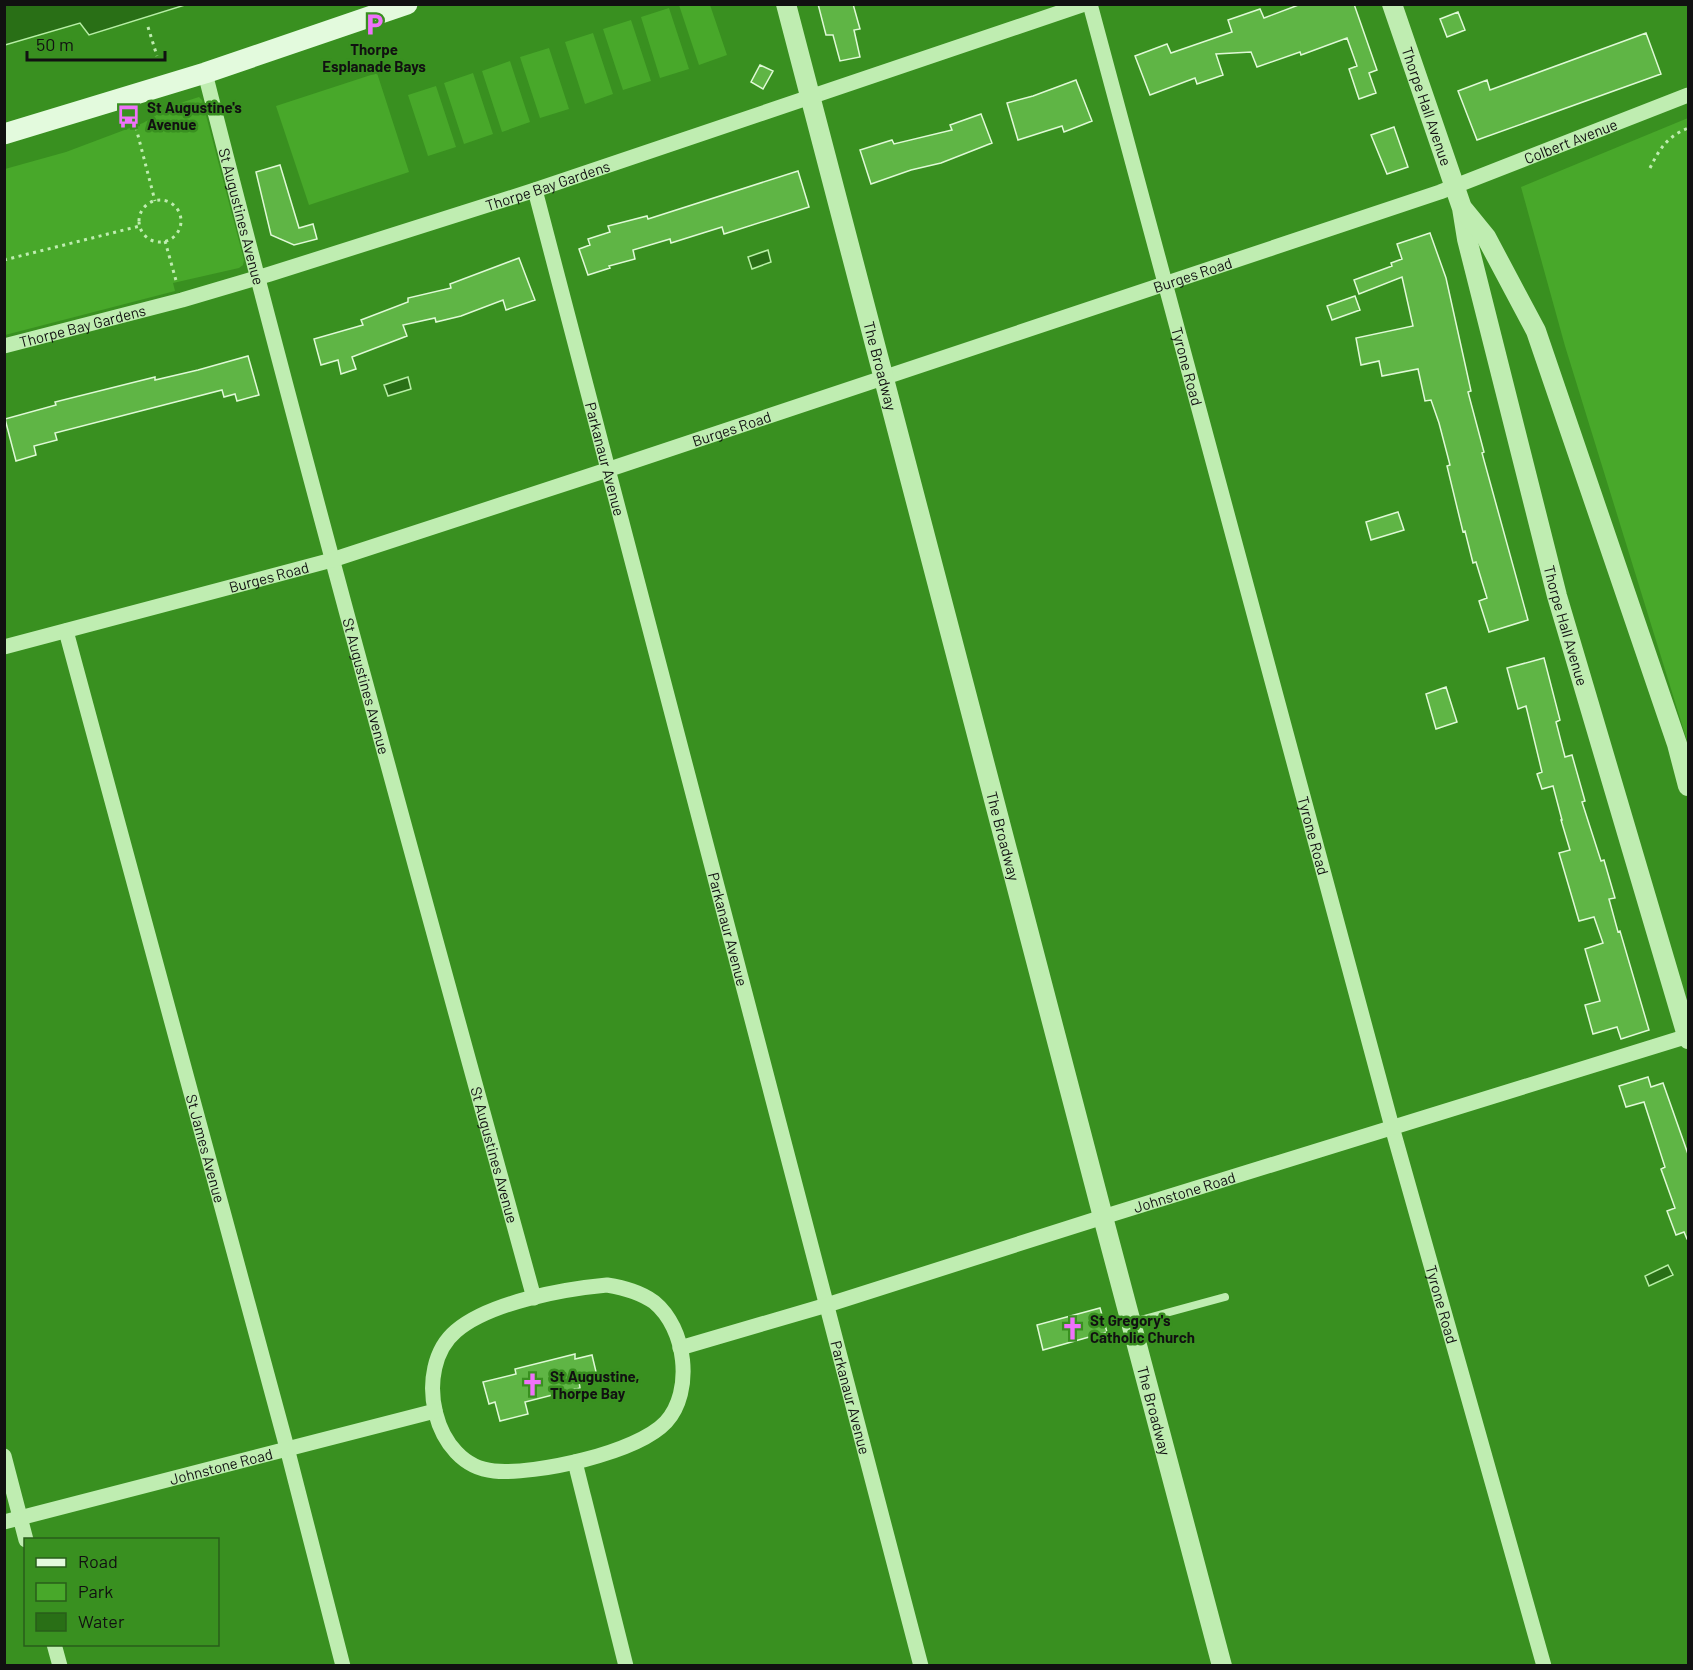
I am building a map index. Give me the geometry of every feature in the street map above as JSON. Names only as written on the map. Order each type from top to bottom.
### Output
[{"type":"main road","points":[[4,134],[205,73],[407,4]]},
{"type":"street","name":"The Broadway","points":[[786,4],[1102,1217],[1222,1665]]},
{"type":"street","name":"Thorpe Bay Gardens","points":[[4,346],[182,300],[535,190],[1087,4]]},
{"type":"street","name":"Tyrone Road","points":[[1087,4],[1392,1127],[1544,1665]]},
{"type":"street","name":"Thorpe Hall Avenue","points":[[1392,4],[1462,208],[1467,239],[1557,596],[1688,1037]]},
{"type":"street","name":"St Augustines Avenue","points":[[205,73],[256,278],[534,1298]]},
{"type":"street","name":"Colbert Avenue","points":[[1454,187],[1689,96]]},
{"type":"street","name":"Burges Road","points":[[4,647],[332,560],[884,379],[1454,187]]},
{"type":"street","name":"Parkanaur Avenue","points":[[535,190],[921,1665]]},
{"type":"street","name":"Thorpe Hall Avenue","points":[[1462,208],[1486,237],[1536,331],[1677,744],[1689,786]]},
{"type":"street","name":"St James Avenue","points":[[66,631],[287,1448],[343,1665]]},
{"type":"street","name":"Johnstone Road","points":[[680,1348],[827,1305],[1102,1217],[1688,1037]]},
{"type":"street","points":[[607,1285],[639,1293],[655,1303],[677,1334],[683,1367],[683,1383],[666,1422],[640,1439],[610,1452],[575,1462],[522,1471],[487,1471],[467,1460],[448,1442],[435,1411],[432,1377],[436,1358],[445,1342],[467,1323],[485,1314],[534,1298],[607,1285]]},
{"type":"street","name":"Johnstone Road","points":[[4,1522],[435,1411]]},
{"type":"street","points":[[4,1456],[26,1538]]},
{"type":"street","points":[[575,1462],[626,1665]]},
{"type":"street","points":[[55,1646],[60,1665]]},
{"type":"lane","points":[[1132,1323],[1225,1298]]},
{"type":"path","points":[[148,27],[157,56]]},
{"type":"path","points":[[134,120],[155,201]]},
{"type":"path","points":[[1650,168],[1673,135],[1689,128]]},
{"type":"path","points":[[155,201],[169,202],[176,207],[180,215],[181,222],[178,231],[165,241],[150,239],[140,226],[142,210],[155,201]]},
{"type":"path","points":[[4,260],[140,226]]},
{"type":"path","points":[[165,241],[175,278]]},
{"type":"green space","points":[[679,5],[710,5],[727,55],[699,65]]},
{"type":"green space","points":[[669,8],[689,69],[660,78],[641,17]]},
{"type":"green space","points":[[631,20],[651,81],[623,90],[603,29]]},
{"type":"green space","points":[[593,33],[613,94],[585,104],[565,42]]},
{"type":"green space","points":[[549,48],[569,109],[540,118],[520,57]]},
{"type":"green space","points":[[510,61],[530,122],[502,132],[482,71]]},
{"type":"green space","points":[[377,73],[409,172],[309,205],[276,106]]},
{"type":"green space","points":[[473,73],[493,134],[464,144],[444,83]]},
{"type":"green space","points":[[436,86],[456,147],[428,156],[408,95]]},
{"type":"green space","points":[[199,97],[202,100],[244,260],[243,265],[239,268],[173,283],[175,291],[5,335],[5,169],[66,152],[143,123],[174,105]]},
{"type":"green space","points":[[1688,118],[1688,744],[1565,346],[1521,187]]},
{"type":"water","points":[[5,4],[185,5],[89,35],[80,23],[5,45]]},
{"type":"water","points":[[768,250],[771,262],[752,269],[748,257]]},
{"type":"water","points":[[408,377],[411,389],[388,396],[384,385]]},
{"type":"water","points":[[1668,1265],[1673,1275],[1649,1286],[1645,1276]]},
{"type":"building","points":[[818,4],[853,4],[860,29],[854,30],[860,57],[840,61],[833,35],[826,35]]},
{"type":"building","points":[[1301,4],[1354,4],[1377,70],[1369,73],[1376,93],[1359,99],[1349,69],[1357,66],[1347,38],[1301,55],[1300,52],[1257,67],[1251,52],[1216,54],[1223,75],[1197,84],[1195,78],[1150,95],[1135,56],[1167,44],[1171,53],[1232,32],[1228,20],[1260,9],[1264,18]]},
{"type":"building","points":[[1458,12],[1465,30],[1447,37],[1440,19]]},
{"type":"building","points":[[1646,33],[1661,74],[1477,140],[1458,91],[1487,80],[1490,90]]},
{"type":"building","points":[[760,65],[773,71],[763,89],[751,82]]},
{"type":"building","points":[[1076,80],[1092,121],[1064,132],[1062,126],[1018,140],[1007,103]]},
{"type":"building","points":[[981,114],[992,143],[941,163],[911,170],[871,184],[860,150],[892,140],[894,144],[952,130],[950,125]]},
{"type":"building","points":[[1394,127],[1408,167],[1387,174],[1371,135]]},
{"type":"building","points":[[280,165],[299,228],[313,224],[317,239],[294,245],[271,235],[256,172]]},
{"type":"building","points":[[798,171],[809,207],[724,234],[722,227],[671,243],[670,239],[633,250],[635,259],[588,275],[579,249],[590,245],[588,239],[610,232],[608,226],[647,216],[648,219]]},
{"type":"building","points":[[1430,233],[1446,278],[1471,391],[1468,392],[1484,452],[1482,453],[1528,620],[1489,632],[1479,601],[1487,598],[1476,562],[1473,563],[1465,531],[1463,532],[1439,423],[1431,400],[1425,401],[1418,369],[1382,376],[1379,361],[1361,365],[1356,338],[1413,326],[1402,277],[1359,294],[1354,280],[1392,266],[1391,263],[1402,259],[1397,244]]},
{"type":"building","points":[[519,258],[535,300],[506,310],[503,300],[461,316],[436,322],[435,318],[403,325],[407,336],[352,357],[356,369],[341,374],[338,360],[321,365],[314,339],[363,325],[361,320],[408,302],[408,298],[451,288],[450,284]]},
{"type":"building","points":[[1355,296],[1360,310],[1332,320],[1327,306]]},
{"type":"building","points":[[248,356],[259,395],[237,401],[235,394],[224,397],[222,390],[55,433],[57,440],[34,446],[36,455],[16,461],[5,419],[56,405],[55,402],[155,377],[155,380],[198,370]]},
{"type":"building","points":[[1398,512],[1404,530],[1371,540],[1366,522]]},
{"type":"building","points":[[1544,658],[1560,720],[1556,722],[1565,757],[1572,755],[1585,801],[1582,802],[1601,861],[1604,860],[1615,898],[1609,899],[1618,932],[1620,931],[1649,1030],[1621,1039],[1617,1027],[1593,1034],[1585,1005],[1600,1001],[1585,949],[1603,943],[1594,917],[1579,921],[1559,853],[1570,850],[1553,786],[1542,789],[1537,774],[1542,772],[1526,706],[1518,709],[1507,668]]},
{"type":"building","points":[[1446,687],[1457,722],[1436,729],[1426,694]]},
{"type":"building","points":[[1648,1077],[1651,1087],[1663,1083],[1689,1157],[1689,1239],[1684,1232],[1676,1235],[1667,1211],[1675,1208],[1661,1169],[1665,1167],[1644,1102],[1626,1107],[1619,1086]]},
{"type":"building","name":"St Gregory's Catholic Church","points":[[1100,1308],[1107,1332],[1043,1350],[1037,1325]]},
{"type":"building","name":"St Augustine, Thorpe Bay","points":[[575,1354],[575,1359],[592,1355],[597,1376],[579,1381],[580,1388],[525,1402],[528,1414],[500,1421],[495,1402],[489,1404],[483,1382],[516,1374],[515,1369]]},
{"type":"place","name":"Thorpe Esplanade Bays","points":[[374,25]]},
{"type":"place","name":"St Augustine's Avenue","points":[[129,116]]},
{"type":"place","name":"St Gregory's Catholic Church","points":[[1072,1329]]},
{"type":"place","name":"St Augustine, Thorpe Bay","points":[[532,1385]]}]
